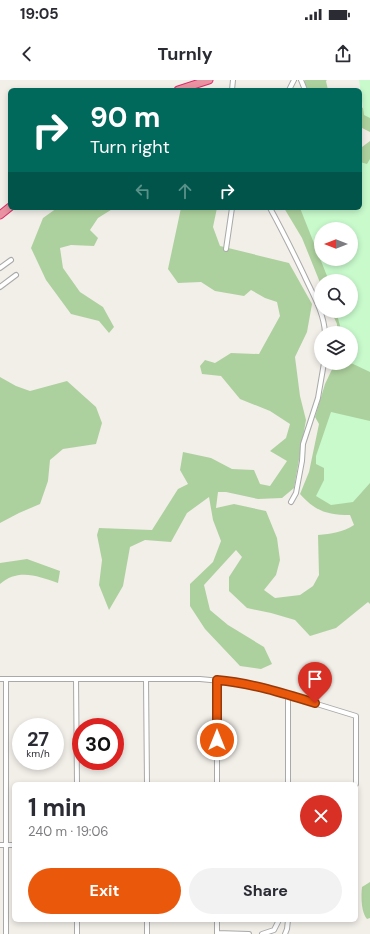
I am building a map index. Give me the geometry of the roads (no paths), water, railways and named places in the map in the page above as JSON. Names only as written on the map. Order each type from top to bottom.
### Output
[{"type":"highway","points":[[188,88],[206,80]]},
{"type":"highway","points":[[0,215],[8,209]]},
{"type":"street","points":[[226,249],[232,210]]},
{"type":"street","points":[[271,210],[291,247],[320,309],[325,326]]},
{"type":"street","points":[[0,268],[11,260]]},
{"type":"street","points":[[0,287],[16,274]]},
{"type":"street","points":[[291,502],[296,493],[302,461],[303,444],[318,398],[323,370]]},
{"type":"street","points":[[0,679],[217,680],[245,684],[288,695],[356,716],[356,782]]},
{"type":"street","points":[[6,679],[6,934]]},
{"type":"street","points":[[76,679],[77,782]]},
{"type":"street","points":[[146,679],[147,782]]},
{"type":"street","points":[[217,680],[217,782]]},
{"type":"street","points":[[288,695],[288,782]]},
{"type":"street","points":[[0,845],[12,845]]},
{"type":"street","points":[[77,922],[77,934]]},
{"type":"street","points":[[147,922],[147,934]]},
{"type":"street","points":[[217,922],[217,934],[249,934]]},
{"type":"street","points":[[262,934],[274,930],[277,922]]},
{"type":"street","points":[[285,934],[288,922]]}]
